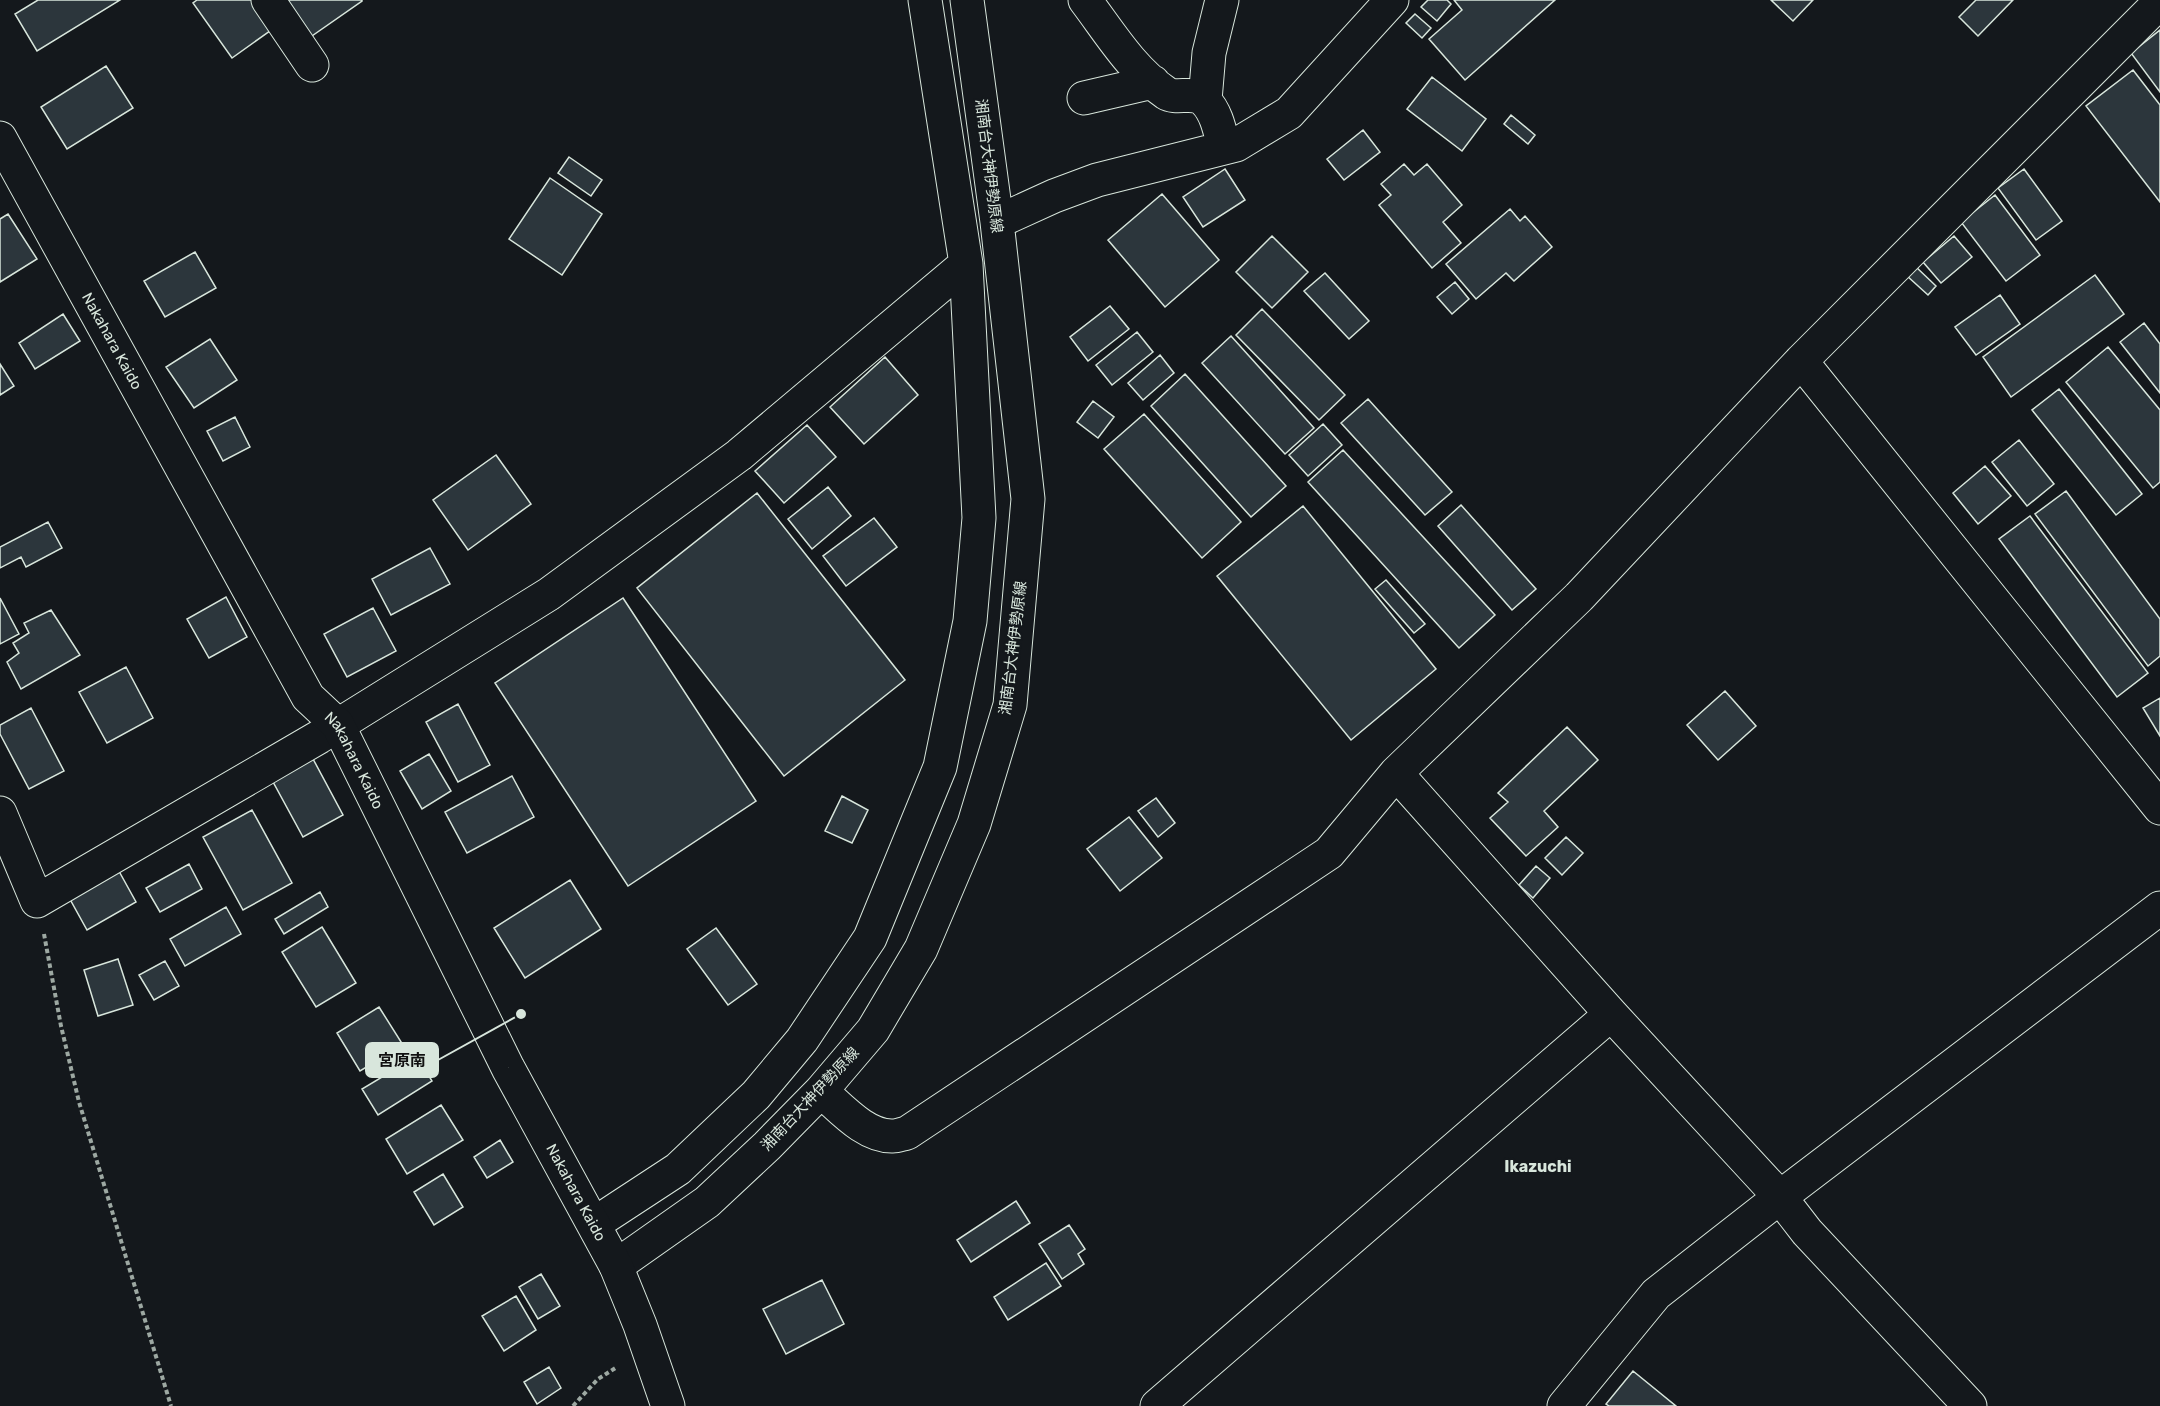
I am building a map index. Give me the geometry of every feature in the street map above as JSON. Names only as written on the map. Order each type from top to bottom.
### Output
[{"type":"street","points":[[268,0],[312,65]]},
{"type":"street","points":[[594,1224],[678,1169],[756,1095],[802,1040],[870,938],[940,767],[970,621],[979,518],[966,264],[925,0]]},
{"type":"street","name":"湘南台大神伊勢原線","points":[[616,1266],[707,1203],[820,1091],[873,1030],[921,949],[974,824],[1010,705],[1028,499],[997,222],[967,0]]},
{"type":"street","points":[[1084,0],[1137,69],[1169,95],[1193,95],[1205,100]]},
{"type":"street","points":[[1222,0],[1209,52],[1205,100],[1217,121],[1224,147]]},
{"type":"street","points":[[997,222],[1054,196],[1097,180],[1236,145],[1289,112],[1392,0]]},
{"type":"street","points":[[820,1091],[857,1123],[877,1133],[893,1136],[907,1133],[1329,853],[1396,773],[1579,597],[1801,361],[2160,2]]},
{"type":"street","points":[[1084,98],[1153,82]]},
{"type":"street","name":"Nakahara Kaido","points":[[0,138],[308,697],[338,725],[508,1068],[616,1266],[668,1406]]},
{"type":"street","points":[[0,813],[37,901],[338,725],[549,594],[730,462],[966,264]]},
{"type":"street","points":[[1801,361],[2160,808]]},
{"type":"street","points":[[1396,773],[1611,1014],[1780,1197],[1807,1232],[1970,1406]]},
{"type":"street","points":[[1564,1406],[1656,1293],[2160,908]]},
{"type":"street","points":[[1157,1406],[1611,1014]]},
{"type":"path","points":[[37,901],[61,1026],[79,1102],[171,1406]]},
{"type":"path","points":[[573,1406],[597,1379],[618,1367],[650,1356]]},
{"type":"building","points":[[38,0],[120,0],[37,51],[15,14]]},
{"type":"building","points":[[197,0],[254,0],[274,28],[232,58],[193,3]]},
{"type":"building","points":[[283,0],[362,0],[362,1],[309,38]]},
{"type":"building","points":[[1428,0],[1447,0],[1451,4],[1437,21],[1421,7]]},
{"type":"building","points":[[1454,0],[1555,0],[1465,80],[1429,39],[1462,10]]},
{"type":"building","points":[[1771,0],[1813,0],[1793,21]]},
{"type":"building","points":[[1976,0],[2013,0],[1978,36],[1959,17]]},
{"type":"building","points":[[1415,14],[1431,28],[1422,38],[1406,23]]},
{"type":"building","points":[[2160,30],[2160,92],[2131,53]]},
{"type":"building","points":[[106,66],[133,108],[67,149],[41,107]]},
{"type":"building","points":[[2133,70],[2160,105],[2160,202],[2086,106]]},
{"type":"building","points":[[1432,77],[1486,119],[1462,151],[1407,109]]},
{"type":"building","points":[[1511,115],[1535,135],[1528,144],[1504,124]]},
{"type":"building","points":[[1363,130],[1380,152],[1344,180],[1327,159]]},
{"type":"building","points":[[569,157],[602,180],[591,196],[558,173]]},
{"type":"building","points":[[1404,164],[1414,175],[1427,164],[1462,205],[1443,222],[1461,243],[1432,268],[1379,205],[1391,195],[1381,184]]},
{"type":"building","points":[[1225,169],[1245,200],[1203,227],[1183,197]]},
{"type":"building","points":[[2024,169],[2062,221],[2036,240],[1998,188]]},
{"type":"building","points":[[550,178],[602,214],[562,275],[509,239]]},
{"type":"building","points":[[1162,194],[1219,260],[1165,307],[1108,240]]},
{"type":"building","points":[[1995,195],[2040,255],[2006,281],[1961,222]]},
{"type":"building","points":[[1510,209],[1520,221],[1525,216],[1552,247],[1514,281],[1506,273],[1476,299],[1446,264]]},
{"type":"building","points":[[8,214],[37,259],[0,282],[0,219]]},
{"type":"building","points":[[1272,236],[1308,272],[1272,308],[1236,272]]},
{"type":"building","points":[[1954,236],[1972,257],[1941,283],[1923,262]]},
{"type":"building","points":[[195,252],[216,288],[165,317],[144,281]]},
{"type":"building","points":[[1915,266],[1936,286],[1928,295],[1906,275]]},
{"type":"building","points":[[1325,273],[1369,321],[1349,339],[1304,291]]},
{"type":"building","points":[[2095,275],[2124,314],[2011,397],[1983,357]]},
{"type":"building","points":[[1455,282],[1469,299],[1452,314],[1437,297]]},
{"type":"building","points":[[2000,295],[2020,324],[1976,355],[1955,327]]},
{"type":"building","points":[[1110,306],[1129,329],[1088,361],[1070,337]]},
{"type":"building","points":[[1262,309],[1345,395],[1319,420],[1236,335]]},
{"type":"building","points":[[63,314],[80,341],[35,369],[19,343]]},
{"type":"building","points":[[2144,323],[2160,344],[2160,393],[2120,342]]},
{"type":"building","points":[[1137,332],[1153,352],[1112,385],[1096,365]]},
{"type":"building","points":[[1231,336],[1314,428],[1285,454],[1202,363]]},
{"type":"building","points":[[210,339],[237,380],[194,408],[166,367]]},
{"type":"building","points":[[2108,347],[2160,410],[2160,482],[2153,488],[2066,382]]},
{"type":"building","points":[[1160,355],[1174,373],[1143,400],[1128,383]]},
{"type":"building","points":[[885,357],[918,395],[864,444],[830,407]]},
{"type":"building","points":[[0,364],[14,386],[0,395]]},
{"type":"building","points":[[1185,374],[1286,486],[1251,517],[1151,406]]},
{"type":"building","points":[[2059,389],[2142,494],[2116,515],[2032,410]]},
{"type":"building","points":[[1368,399],[1452,492],[1425,515],[1341,423]]},
{"type":"building","points":[[1093,401],[1114,417],[1098,438],[1077,422]]},
{"type":"building","points":[[1144,414],[1241,522],[1202,558],[1104,449]]},
{"type":"building","points":[[235,417],[250,447],[223,461],[207,431]]},
{"type":"building","points":[[1323,424],[1342,445],[1308,476],[1289,455]]},
{"type":"building","points":[[807,425],[836,457],[784,503],[755,471]]},
{"type":"building","points":[[2019,440],[2054,484],[2027,506],[1992,462]]},
{"type":"building","points":[[1343,450],[1495,615],[1459,648],[1308,482]]},
{"type":"building","points":[[496,455],[531,504],[468,550],[433,500]]},
{"type":"building","points":[[1985,466],[2011,496],[1978,524],[1953,493]]},
{"type":"building","points":[[828,487],[851,516],[812,549],[788,519]]},
{"type":"building","points":[[2066,491],[2160,619],[2160,656],[2148,666],[2035,514]]},
{"type":"building","points":[[757,493],[905,680],[784,776],[637,588]]},
{"type":"building","points":[[1461,505],[1536,589],[1512,610],[1438,526]]},
{"type":"building","points":[[1303,506],[1436,669],[1351,740],[1217,576]]},
{"type":"building","points":[[2030,516],[2148,673],[2117,697],[1999,539]]},
{"type":"building","points":[[874,518],[897,547],[846,586],[823,556]]},
{"type":"building","points":[[48,522],[62,548],[26,567],[21,557],[0,568],[0,547]]},
{"type":"building","points":[[430,548],[450,584],[391,615],[372,579]]},
{"type":"building","points":[[1386,580],[1425,624],[1414,633],[1375,589]]},
{"type":"building","points":[[226,597],[247,637],[209,658],[187,619]]},
{"type":"building","points":[[0,598],[19,634],[0,644]]},
{"type":"building","points":[[623,598],[756,801],[628,886],[495,683]]},
{"type":"building","points":[[373,608],[396,651],[347,677],[324,634]]},
{"type":"building","points":[[51,610],[80,655],[21,689],[7,662],[19,653],[13,643],[29,633],[24,623]]},
{"type":"building","points":[[126,667],[153,718],[107,743],[79,692]]},
{"type":"building","points":[[1725,691],[1756,726],[1718,760],[1687,725]]},
{"type":"building","points":[[2160,698],[2160,736],[2143,708]]},
{"type":"building","points":[[458,704],[490,765],[458,782],[426,722]]},
{"type":"building","points":[[31,708],[64,771],[29,789],[0,734],[0,725]]},
{"type":"building","points":[[1567,727],[1598,760],[1544,811],[1558,827],[1526,856],[1490,818],[1508,802],[1498,793]]},
{"type":"building","points":[[429,754],[451,791],[422,809],[400,771]]},
{"type":"building","points":[[312,757],[343,815],[303,837],[272,780]]},
{"type":"building","points":[[512,776],[534,817],[467,853],[445,812]]},
{"type":"building","points":[[842,796],[868,810],[852,843],[825,831]]},
{"type":"building","points":[[1156,798],[1175,823],[1158,837],[1138,811]]},
{"type":"building","points":[[252,810],[292,883],[243,910],[203,837]]},
{"type":"building","points":[[1129,817],[1162,858],[1120,891],[1087,849]]},
{"type":"building","points":[[1566,837],[1583,853],[1562,875],[1545,858]]},
{"type":"building","points":[[115,864],[136,902],[87,930],[66,892]]},
{"type":"building","points":[[189,864],[202,889],[160,912],[146,888]]},
{"type":"building","points":[[1536,866],[1550,878],[1533,898],[1519,885]]},
{"type":"building","points":[[570,880],[601,929],[525,978],[494,928]]},
{"type":"building","points":[[320,892],[328,907],[284,934],[275,919]]},
{"type":"building","points":[[226,907],[241,934],[185,966],[170,939]]},
{"type":"building","points":[[322,927],[356,983],[316,1007],[282,952]]},
{"type":"building","points":[[716,928],[757,984],[728,1005],[687,949]]},
{"type":"building","points":[[118,959],[133,1005],[98,1016],[84,970]]},
{"type":"building","points":[[165,961],[179,986],[154,1000],[139,975]]},
{"type":"building","points":[[379,1007],[403,1045],[360,1071],[337,1033]]},
{"type":"building","points":[[417,1056],[432,1081],[378,1115],[362,1089]]},
{"type":"building","points":[[441,1105],[463,1140],[407,1174],[386,1139]]},
{"type":"building","points":[[500,1140],[513,1162],[487,1178],[474,1157]]},
{"type":"building","points":[[443,1174],[463,1207],[434,1225],[414,1192]]},
{"type":"building","points":[[1016,1201],[1030,1223],[971,1262],[957,1240]]},
{"type":"building","points":[[1069,1225],[1085,1249],[1078,1254],[1084,1264],[1062,1279],[1039,1244]]},
{"type":"building","points":[[1046,1263],[1061,1286],[1008,1320],[994,1297]]},
{"type":"building","points":[[541,1274],[560,1306],[538,1319],[519,1287]]},
{"type":"building","points":[[822,1280],[844,1324],[786,1354],[763,1309]]},
{"type":"building","points":[[516,1296],[536,1330],[504,1351],[482,1316]]},
{"type":"building","points":[[549,1367],[561,1388],[537,1404],[524,1382]]},
{"type":"building","points":[[1633,1371],[1676,1406],[1609,1406],[1606,1404]]},
{"type":"place","name":"宮原南","points":[[521,1014]]},
{"type":"district","name":"Ikazuchi","points":[[1538,1166]]}]
